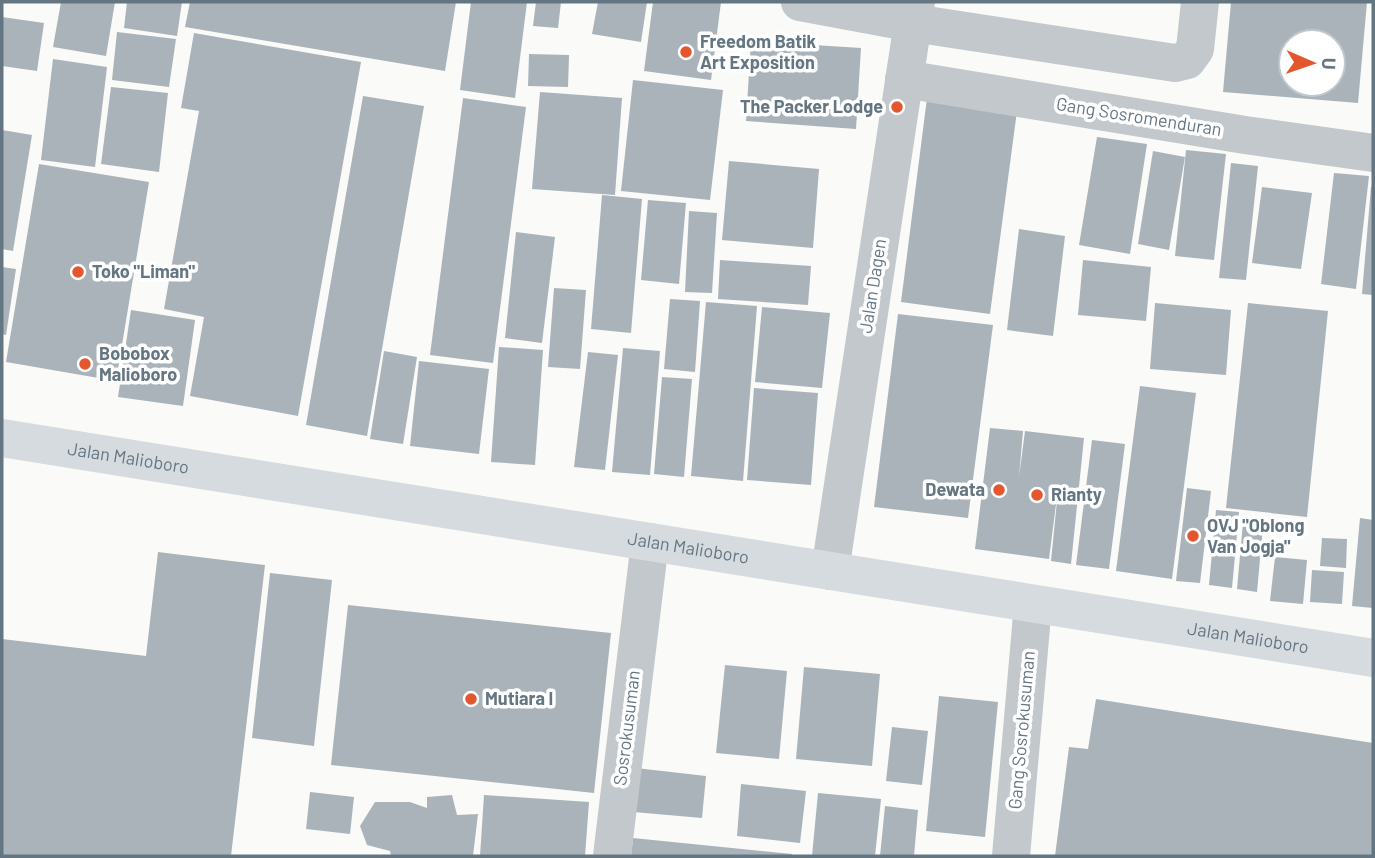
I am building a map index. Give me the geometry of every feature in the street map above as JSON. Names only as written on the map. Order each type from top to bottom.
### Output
[{"type":"main road","name":"Jalan Malioboro","points":[[2,438],[1373,658]]},
{"type":"street","points":[[800,2],[915,12],[1175,63],[1187,60],[1195,49],[1200,2]]},
{"type":"street","name":"Jalan Dagen","points":[[830,570],[915,12]]},
{"type":"street","name":"Gang Sosromenduran","points":[[904,79],[1245,135],[1373,153]]},
{"type":"street","name":"Sosrokusuman","points":[[612,856],[650,542]]},
{"type":"street","name":"Gang Sosrokusuman","points":[[1011,856],[1033,604]]},
{"type":"building","points":[[61,2],[115,2],[106,56],[53,47]]},
{"type":"building","points":[[127,2],[182,2],[177,36],[124,28]]},
{"type":"building","points":[[190,2],[456,2],[445,71],[185,27]]},
{"type":"building","points":[[471,2],[527,2],[515,98],[460,90]]},
{"type":"building","points":[[536,2],[561,2],[558,28],[533,26]]},
{"type":"building","points":[[598,2],[647,2],[641,42],[592,34]]},
{"type":"building","points":[[653,2],[721,2],[711,80],[644,71]]},
{"type":"building","points":[[1231,2],[1367,2],[1358,103],[1297,98],[1347,98],[1347,28],[1277,28],[1277,96],[1223,92]]},
{"type":"building","points":[[2,17],[44,23],[37,71],[2,66]]},
{"type":"building","points":[[117,32],[176,39],[169,87],[112,80]]},
{"type":"building","points":[[194,33],[361,62],[298,416],[190,396],[204,317],[164,309],[199,111],[181,108]]},
{"type":"building","points":[[751,41],[861,48],[856,129],[746,121]]},
{"type":"building","points":[[529,54],[569,55],[568,87],[528,86]]},
{"type":"building","points":[[53,59],[107,67],[95,167],[41,160]]},
{"type":"building","points":[[633,80],[723,90],[710,200],[621,191]]},
{"type":"building","points":[[111,87],[168,93],[159,172],[101,164]]},
{"type":"building","points":[[540,92],[622,98],[615,195],[532,189]]},
{"type":"building","points":[[363,96],[424,106],[367,436],[306,425]]},
{"type":"building","points":[[463,98],[526,107],[493,363],[430,355]]},
{"type":"building","points":[[927,98],[1017,111],[990,314],[901,302]]},
{"type":"building","points":[[2,130],[32,135],[13,251],[2,249]]},
{"type":"building","points":[[1097,137],[1147,144],[1130,254],[1079,245]]},
{"type":"building","points":[[1186,150],[1226,154],[1214,260],[1175,256]]},
{"type":"building","points":[[1153,151],[1185,157],[1169,250],[1138,244]]},
{"type":"building","points":[[729,161],[819,169],[813,248],[722,240]]},
{"type":"building","points":[[1231,163],[1258,166],[1246,280],[1219,278]]},
{"type":"building","name":"Toko \"Liman\"","points":[[39,164],[149,182],[116,381],[6,362]]},
{"type":"building","points":[[1334,173],[1369,176],[1356,289],[1321,284]]},
{"type":"building","points":[[1262,187],[1312,193],[1301,269],[1252,263]]},
{"type":"building","points":[[1373,187],[1373,295],[1362,294]]},
{"type":"building","points":[[602,195],[642,199],[631,333],[591,329]]},
{"type":"building","points":[[648,200],[686,203],[679,284],[641,280]]},
{"type":"building","points":[[689,211],[717,213],[712,293],[685,292]]},
{"type":"building","points":[[1019,229],[1065,236],[1053,336],[1007,330]]},
{"type":"building","points":[[516,232],[555,237],[542,343],[505,338]]},
{"type":"building","points":[[720,260],[811,266],[808,305],[718,299]]},
{"type":"building","points":[[1083,260],[1151,267],[1146,321],[1078,315]]},
{"type":"building","points":[[2,267],[16,269],[6,335],[2,334]]},
{"type":"building","points":[[554,288],[586,290],[580,369],[548,367]]},
{"type":"building","points":[[670,299],[700,301],[695,372],[664,369]]},
{"type":"building","points":[[706,302],[757,306],[743,481],[691,476]]},
{"type":"building","points":[[1155,303],[1231,310],[1226,375],[1150,369]]},
{"type":"building","points":[[1248,303],[1328,311],[1307,517],[1226,508]]},
{"type":"building","points":[[762,307],[830,313],[822,388],[755,382]]},
{"type":"building","points":[[131,310],[195,320],[183,406],[118,397]]},
{"type":"building","points":[[898,314],[993,325],[968,518],[874,507]]},
{"type":"building","points":[[499,347],[543,350],[535,465],[491,462]]},
{"type":"building","points":[[623,348],[660,351],[650,475],[612,472]]},
{"type":"building","points":[[384,351],[417,357],[403,444],[370,439]]},
{"type":"building","points":[[588,352],[618,355],[605,470],[574,467]]},
{"type":"building","points":[[419,361],[489,369],[479,454],[410,446]]},
{"type":"building","points":[[662,377],[692,379],[684,477],[654,474]]},
{"type":"building","points":[[1140,386],[1196,393],[1172,579],[1116,571]]},
{"type":"building","points":[[754,388],[818,393],[811,485],[747,480]]},
{"type":"building","points":[[990,428],[1023,431],[1019,477],[1025,431],[1084,438],[1071,564],[1051,561],[1059,481],[1049,559],[975,549]]},
{"type":"building","points":[[1092,440],[1125,444],[1109,569],[1076,565]]},
{"type":"building","name":"OVJ \"Oblong Van Jogja\"","points":[[1187,488],[1211,491],[1200,583],[1176,581]]},
{"type":"building","points":[[1216,510],[1239,512],[1232,588],[1209,585]]},
{"type":"building","points":[[1360,518],[1373,520],[1373,608],[1352,606]]},
{"type":"building","points":[[1243,523],[1263,526],[1257,592],[1237,589]]},
{"type":"building","points":[[1322,538],[1347,539],[1346,568],[1320,566]]},
{"type":"building","points":[[158,552],[265,565],[231,856],[2,856],[2,639],[146,656]]},
{"type":"building","points":[[1275,557],[1307,560],[1303,604],[1270,601]]},
{"type":"building","points":[[1312,570],[1344,572],[1342,604],[1310,602]]},
{"type":"building","points":[[270,573],[332,580],[314,746],[252,738]]},
{"type":"building","name":"Mutiara I","points":[[348,605],[611,633],[594,793],[331,765]]},
{"type":"building","points":[[725,665],[787,671],[779,759],[716,753]]},
{"type":"building","points":[[804,667],[880,674],[872,766],[796,759]]},
{"type":"building","points":[[939,696],[998,702],[985,837],[926,831]]},
{"type":"building","points":[[1096,699],[1373,743],[1373,856],[1055,856],[1069,747],[1088,749]]},
{"type":"building","points":[[892,727],[928,731],[922,785],[886,781]]},
{"type":"building","points":[[627,767],[706,776],[702,818],[622,811]]},
{"type":"building","points":[[741,784],[806,791],[800,843],[737,836]]},
{"type":"building","points":[[310,792],[354,797],[350,834],[306,829]]},
{"type":"building","points":[[818,793],[881,799],[875,856],[812,856]]},
{"type":"building","points":[[452,795],[457,815],[478,814],[473,856],[391,856],[390,851],[367,845],[360,826],[375,802],[410,802],[427,808],[427,797]]},
{"type":"building","points":[[484,795],[589,802],[585,856],[480,856]]},
{"type":"building","points":[[885,806],[918,810],[914,856],[880,856]]},
{"type":"building","points":[[633,838],[792,854],[792,856],[631,856]]},
{"type":"place","name":"Freedom Batik Art Exposition","points":[[686,52]]},
{"type":"place","name":"The Packer Lodge","points":[[897,107]]},
{"type":"place","name":"Toko \"Liman\"","points":[[78,272]]},
{"type":"place","name":"Bobobox Malioboro","points":[[85,364]]},
{"type":"place","name":"Dewata","points":[[999,490]]},
{"type":"place","name":"Rianty","points":[[1037,495]]},
{"type":"place","name":"OVJ \"Oblong Van Jogja\"","points":[[1193,536]]},
{"type":"place","name":"Mutiara I","points":[[471,699]]}]
